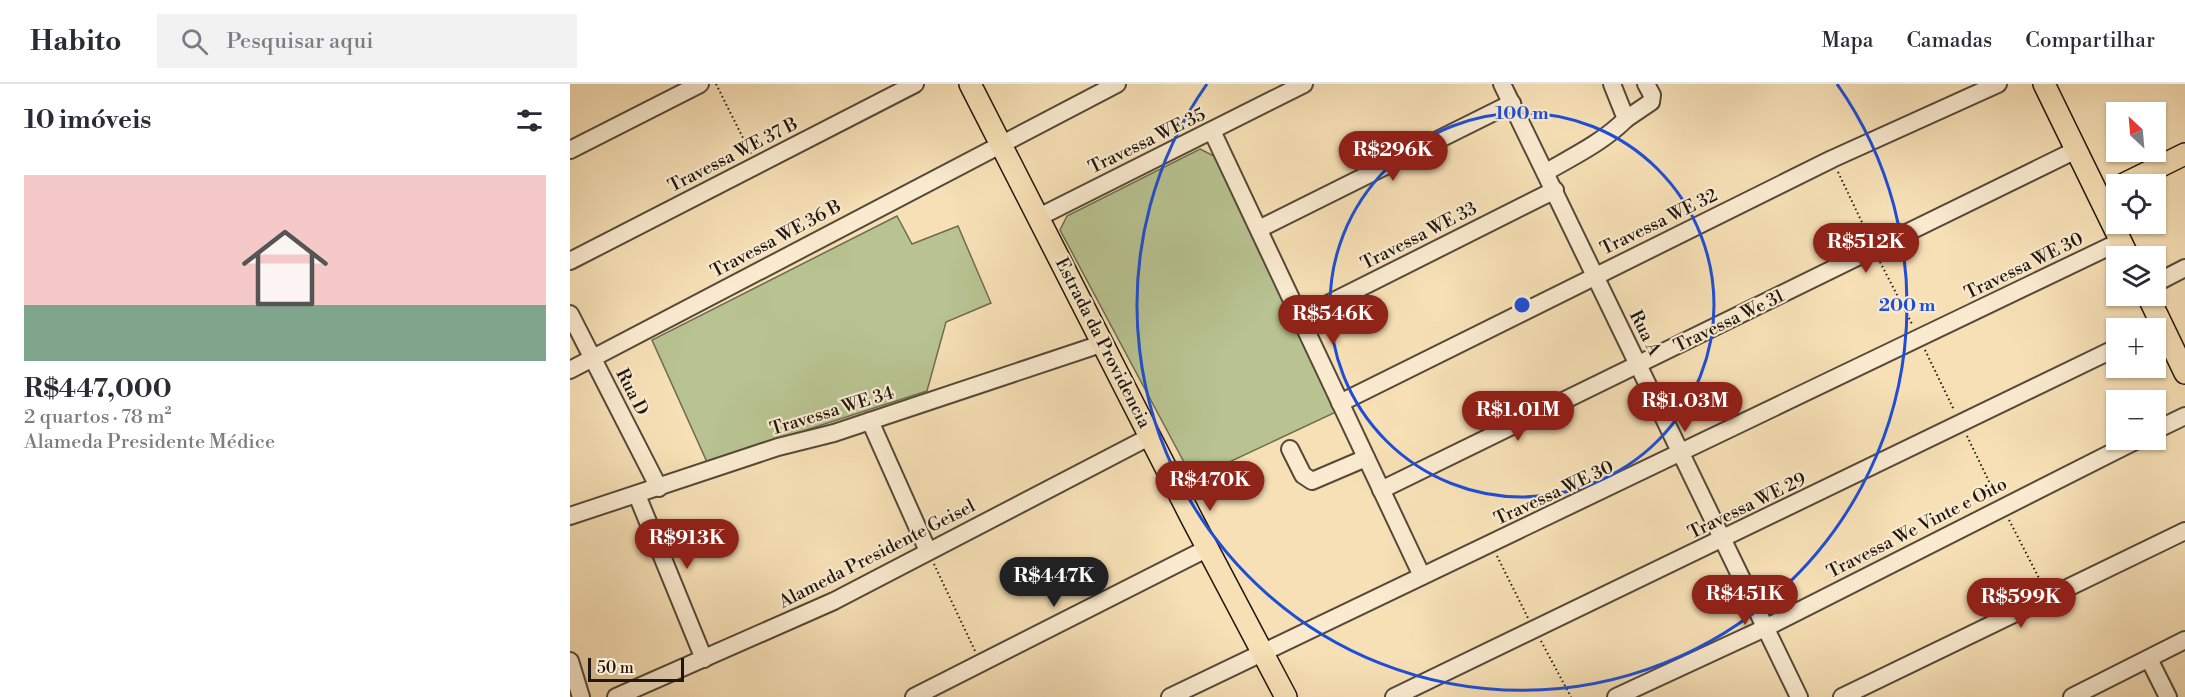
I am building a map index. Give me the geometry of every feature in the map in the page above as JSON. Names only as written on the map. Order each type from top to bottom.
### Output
[{"type":"main road","name":"Estrada da Providencia","points":[[970,84],[1286,697]]},
{"type":"main road","points":[[2044,84],[2076,150],[2106,190]]},
{"type":"main road","points":[[2144,174],[2185,154]]},
{"type":"main road","points":[[2166,339],[2185,373]]},
{"type":"street","points":[[570,150],[700,84]]},
{"type":"street","name":"Travessa WE 37 B","points":[[570,261],[915,84]]},
{"type":"street","name":"Travessa WE 36 B","points":[[570,370],[1117,84]]},
{"type":"street","name":"Travessa WE 35","points":[[1039,217],[1304,84]]},
{"type":"street","name":"Rua A","points":[[1502,84],[1799,697]]},
{"type":"street","points":[[1612,84],[1626,119]]},
{"type":"street","points":[[1546,172],[1579,155],[1651,102],[1652,95],[1646,84]]},
{"type":"street","name":"Travessa WE 32","points":[[1340,403],[1594,275],[1832,159],[1998,84]]},
{"type":"street","points":[[1259,229],[1512,103]]},
{"type":"street","points":[[1212,131],[1422,576]]},
{"type":"street","name":"Travessa We 31","points":[[1381,490],[2076,150]]},
{"type":"street","name":"Travessa WE 33","points":[[1300,318],[1555,190]]},
{"type":"street","name":"Travessa WE 30","points":[[1170,697],[1681,454],[2106,258]]},
{"type":"street","points":[[2166,278],[2185,268]]},
{"type":"street","name":"Rua D","points":[[570,314],[659,488]]},
{"type":"street","name":"Travessa WE 34","points":[[570,516],[778,447],[870,421],[1104,343]]},
{"type":"street","name":"Travessa WE 29","points":[[1394,697],[2106,353]]},
{"type":"street","points":[[2166,425],[2185,416]]},
{"type":"street","points":[[870,421],[928,551]]},
{"type":"street","name":"Alameda Presidente Geisel","points":[[616,697],[834,601],[1151,436]]},
{"type":"street","points":[[1290,449],[1303,475],[1312,481],[1366,458]]},
{"type":"street","name":"Travessa We Vinte e Oito","points":[[1616,697],[1765,628],[2001,506],[2116,450]]},
{"type":"street","points":[[638,495],[704,659]]},
{"type":"street","points":[[1842,697],[2185,531]]},
{"type":"street","points":[[914,697],[1208,548]]},
{"type":"street","points":[[2072,697],[2185,640]]},
{"type":"street","points":[[2149,659],[2168,697]]},
{"type":"street","points":[[570,661],[581,697]]},
{"type":"path","points":[[716,84],[757,164]]},
{"type":"path","points":[[2001,506],[2049,596]]},
{"type":"path","points":[[928,551],[981,665]]},
{"type":"green space","points":[[1200,149],[1216,157],[1336,412],[1193,479],[1060,230],[1067,216]]},
{"type":"green space","points":[[897,216],[912,244],[958,226],[991,303],[946,322],[927,391],[707,462],[652,340]]}]
